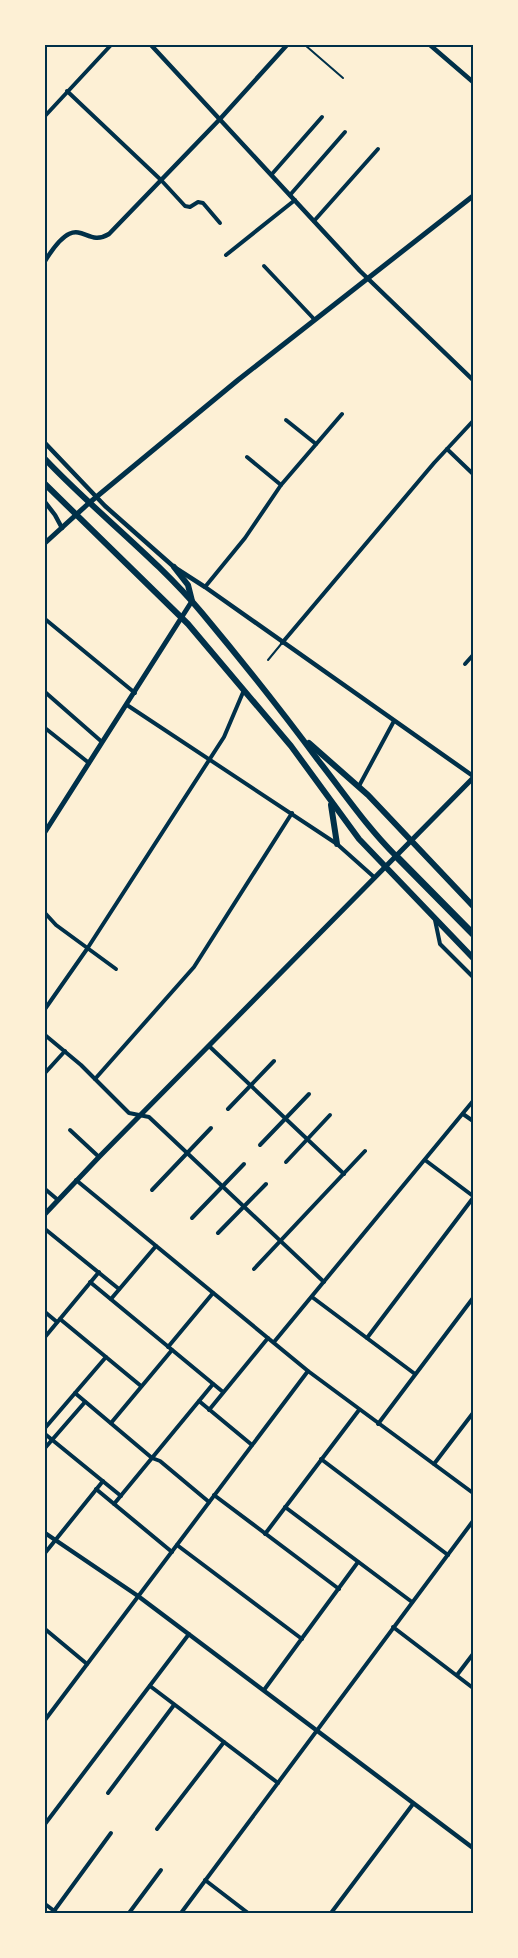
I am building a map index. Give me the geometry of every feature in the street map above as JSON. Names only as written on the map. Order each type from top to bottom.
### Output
[{"type":"highway","points":[[396,856],[473,933]]},
{"type":"main road","points":[[45,543],[96,497],[314,319],[473,196]]},
{"type":"main road","points":[[45,459],[192,601],[297,732],[363,820],[396,856]]},
{"type":"main road","points":[[45,484],[182,618],[245,690],[359,839],[473,958]]},
{"type":"main road","points":[[45,832],[192,601],[188,585],[174,567]]},
{"type":"main road","points":[[297,732],[359,786],[473,906]]},
{"type":"main road","points":[[45,1214],[473,777]]},
{"type":"main road","points":[[329,798],[337,844]]},
{"type":"street","points":[[45,116],[111,45]]},
{"type":"street","points":[[151,45],[367,278],[473,380]]},
{"type":"street","points":[[45,261],[58,242],[70,232],[78,231],[97,238],[109,234],[220,119],[286,45]]},
{"type":"street","points":[[430,45],[473,82]]},
{"type":"street","points":[[67,91],[161,180],[185,206],[190,207],[198,202],[203,203],[220,223]]},
{"type":"street","points":[[272,174],[322,117]]},
{"type":"street","points":[[290,195],[345,132]]},
{"type":"street","points":[[314,221],[378,149]]},
{"type":"street","points":[[226,255],[295,200]]},
{"type":"street","points":[[264,266],[314,319]]},
{"type":"street","points":[[205,587],[245,538],[281,485],[342,414]]},
{"type":"street","points":[[286,420],[316,444]]},
{"type":"street","points":[[282,642],[473,421]]},
{"type":"street","points":[[45,444],[96,497],[174,567],[473,777]]},
{"type":"street","points":[[447,449],[473,474]]},
{"type":"street","points":[[247,457],[281,485]]},
{"type":"street","points":[[45,502],[62,528]]},
{"type":"street","points":[[45,619],[135,693]]},
{"type":"street","points":[[465,664],[473,654]]},
{"type":"street","points":[[45,1009],[87,949],[227,732],[245,690]]},
{"type":"street","points":[[45,692],[103,742]]},
{"type":"street","points":[[127,705],[337,844],[374,877]]},
{"type":"street","points":[[359,786],[394,721]]},
{"type":"street","points":[[45,728],[90,763]]},
{"type":"street","points":[[95,1079],[194,967],[292,813]]},
{"type":"street","points":[[45,913],[56,926],[116,969]]},
{"type":"street","points":[[435,919],[440,944],[473,977]]},
{"type":"street","points":[[45,1035],[65,1051],[129,1113],[149,1117],[324,1282]]},
{"type":"street","points":[[208,1046],[344,1173]]},
{"type":"street","points":[[45,1073],[65,1051]]},
{"type":"street","points":[[228,1109],[274,1061]]},
{"type":"street","points":[[260,1145],[309,1094]]},
{"type":"street","points":[[274,1342],[473,1101]]},
{"type":"street","points":[[463,1114],[473,1121]]},
{"type":"street","points":[[286,1162],[330,1115]]},
{"type":"street","points":[[152,1190],[211,1128]]},
{"type":"street","points":[[70,1130],[99,1157]]},
{"type":"street","points":[[254,1269],[365,1151]]},
{"type":"street","points":[[366,1338],[473,1197],[424,1160]]},
{"type":"street","points":[[192,1218],[244,1164]]},
{"type":"street","points":[[76,1180],[308,1371],[473,1493]]},
{"type":"street","points":[[218,1233],[266,1184]]},
{"type":"street","points":[[45,1189],[58,1200]]},
{"type":"street","points":[[45,1228],[119,1289]]},
{"type":"street","points":[[111,1299],[156,1246]]},
{"type":"street","points":[[45,1337],[99,1272]]},
{"type":"street","points":[[90,1282],[223,1392]]},
{"type":"street","points":[[111,1423],[213,1293]]},
{"type":"street","points":[[312,1297],[415,1374]]},
{"type":"street","points":[[378,1424],[473,1298]]},
{"type":"street","points":[[45,1312],[141,1386]]},
{"type":"street","points":[[209,1410],[268,1338]]},
{"type":"street","points":[[45,1428],[106,1357]]},
{"type":"street","points":[[45,1720],[308,1371]]},
{"type":"street","points":[[114,1504],[213,1384]]},
{"type":"street","points":[[75,1393],[152,1458],[159,1461],[209,1502]]},
{"type":"street","points":[[199,1401],[252,1445]]},
{"type":"street","points":[[45,1448],[85,1402]]},
{"type":"street","points":[[265,1534],[359,1410]]},
{"type":"street","points":[[434,1464],[473,1413]]},
{"type":"street","points":[[45,1434],[121,1496]]},
{"type":"street","points":[[321,1460],[448,1555]]},
{"type":"street","points":[[45,1553],[103,1481]]},
{"type":"street","points":[[96,1489],[172,1552]]},
{"type":"street","points":[[214,1496],[339,1589]]},
{"type":"street","points":[[285,1507],[412,1602]]},
{"type":"street","points":[[181,1913],[473,1521]]},
{"type":"street","points":[[45,1533],[138,1596],[473,1848]]},
{"type":"street","points":[[177,1545],[302,1639]]},
{"type":"street","points":[[264,1690],[358,1562]]},
{"type":"street","points":[[393,1627],[473,1688]]},
{"type":"street","points":[[45,1630],[87,1664]]},
{"type":"street","points":[[45,1824],[189,1634]]},
{"type":"street","points":[[457,1676],[473,1654]]},
{"type":"street","points":[[150,1686],[278,1783]]},
{"type":"street","points":[[108,1793],[174,1705]]},
{"type":"street","points":[[157,1829],[224,1742]]},
{"type":"street","points":[[331,1913],[413,1804]]},
{"type":"street","points":[[45,1904],[55,1912],[111,1833]]},
{"type":"street","points":[[129,1913],[161,1870]]},
{"type":"street","points":[[205,1880],[249,1913]]},
{"type":"lane","points":[[305,45],[343,78]]},
{"type":"lane","points":[[268,660],[282,642]]}]
